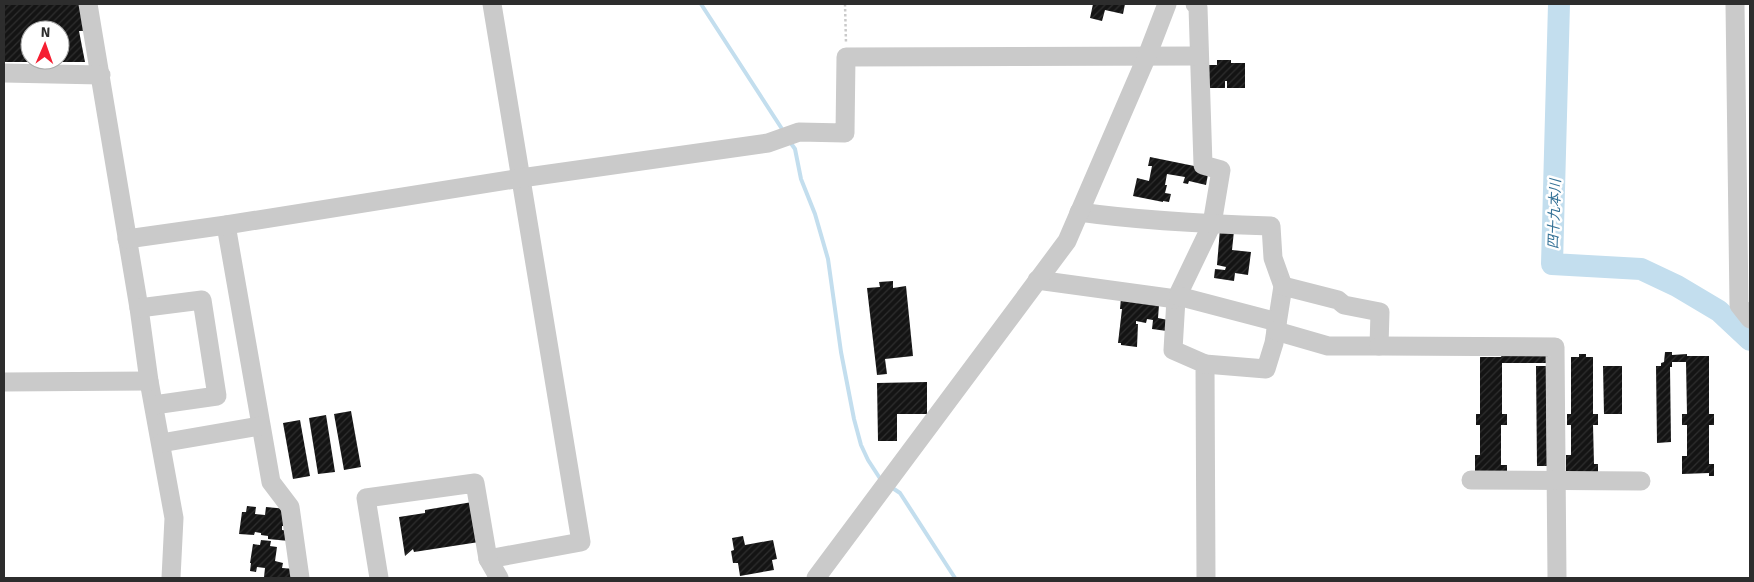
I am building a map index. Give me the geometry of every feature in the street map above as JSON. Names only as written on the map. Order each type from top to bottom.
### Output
[{"type":"street","points":[[88,4],[174,518],[171,578]]},
{"type":"street","points":[[488,559],[580,542],[492,4]]},
{"type":"street","points":[[816,578],[1067,241],[1148,56],[1167,4]]},
{"type":"street","points":[[1079,212],[1130,219],[1212,224],[1271,226],[1273,258],[1283,286],[1274,343],[1266,369],[1205,364],[1173,350],[1177,298],[1212,224],[1221,170],[1203,165],[1198,7],[1196,4]]},
{"type":"street","points":[[1735,4],[1739,305],[1750,318]]},
{"type":"street","points":[[127,239],[520,178],[768,143],[799,132],[845,133],[846,57],[1199,56]]},
{"type":"street","points":[[4,72],[101,75]]},
{"type":"street","points":[[226,225],[271,482],[290,507],[300,578]]},
{"type":"street","points":[[1037,280],[1177,298],[1277,327],[1328,346],[1555,348],[1557,578]]},
{"type":"street","points":[[1283,286],[1338,300],[1344,305],[1380,312],[1379,346]]},
{"type":"street","points":[[139,308],[202,300],[217,396],[154,405]]},
{"type":"street","points":[[1205,364],[1206,578]]},
{"type":"street","points":[[4,382],[150,381]]},
{"type":"street","points":[[161,443],[260,426]]},
{"type":"street","points":[[1471,480],[1641,481]]},
{"type":"street","points":[[379,578],[366,498],[476,483],[488,559],[499,578]]},
{"type":"path","points":[[846,4],[846,57]]},
{"type":"building","points":[[4,4],[86,4],[86,31],[79,31],[85,62],[70,62],[70,20],[20,20],[20,62],[4,62]]},
{"type":"building","points":[[1093,4],[1125,4],[1123,14],[1105,10],[1102,21],[1090,18]]},
{"type":"building","points":[[1217,60],[1245,63],[1245,88],[1227,88],[1227,81],[1225,81],[1225,88],[1206,88],[1206,65],[1217,65]]},
{"type":"building","points":[[1150,157],[1209,169],[1206,185],[1189,181],[1188,184],[1183,183],[1185,177],[1167,174],[1165,193],[1171,194],[1169,202],[1133,196],[1137,178],[1149,181],[1152,166],[1148,166]]},
{"type":"building","points":[[1220,229],[1234,231],[1232,250],[1251,252],[1248,275],[1235,273],[1234,281],[1214,278],[1215,269],[1225,270],[1226,267],[1217,265]]},
{"type":"building","points":[[893,281],[893,288],[906,286],[913,356],[885,359],[887,374],[877,375],[867,288],[880,287],[879,282]]},
{"type":"building","points":[[1121,298],[1159,305],[1158,318],[1168,320],[1167,331],[1152,329],[1153,320],[1147,319],[1146,323],[1136,321],[1136,324],[1138,324],[1137,347],[1118,343],[1122,309],[1120,309]]},
{"type":"building","points":[[1665,352],[1672,352],[1672,355],[1709,356],[1709,414],[1714,414],[1714,425],[1709,425],[1709,464],[1714,464],[1714,476],[1709,476],[1709,473],[1682,474],[1682,456],[1687,456],[1687,425],[1682,425],[1682,414],[1687,414],[1686,362],[1672,362],[1672,367],[1670,367],[1671,442],[1657,443],[1656,366],[1661,366],[1661,363],[1664,362]]},
{"type":"building","points":[[1548,354],[1548,363],[1502,363],[1502,414],[1507,414],[1507,425],[1501,425],[1501,465],[1507,465],[1507,472],[1475,472],[1475,455],[1480,455],[1480,425],[1476,425],[1476,414],[1480,414],[1480,357]]},
{"type":"building","points":[[1579,354],[1593,357],[1593,414],[1598,414],[1598,425],[1593,425],[1594,464],[1598,464],[1598,472],[1566,472],[1566,455],[1571,455],[1571,425],[1567,425],[1567,414],[1571,414],[1571,357],[1579,357]]},
{"type":"building","points":[[1536,366],[1546,366],[1547,466],[1537,466]]},
{"type":"building","points":[[1603,366],[1622,366],[1622,414],[1604,414]]},
{"type":"building","points":[[927,382],[927,414],[897,414],[897,441],[878,441],[877,383]]},
{"type":"building","points":[[351,411],[361,467],[344,470],[334,414]]},
{"type":"building","points":[[326,415],[335,472],[318,474],[309,418]]},
{"type":"building","points":[[300,420],[310,476],[293,479],[283,423]]},
{"type":"building","points":[[484,500],[479,542],[414,552],[413,549],[405,556],[399,517],[425,513],[425,510]]},
{"type":"building","points":[[247,506],[256,507],[255,514],[265,515],[266,507],[287,509],[285,526],[282,526],[282,530],[290,531],[289,541],[268,539],[268,536],[255,532],[254,535],[239,534],[242,512],[246,512]]},
{"type":"building","points":[[743,536],[745,545],[773,540],[777,559],[772,560],[774,570],[740,576],[738,563],[733,563],[731,551],[734,550],[732,538]]},
{"type":"building","points":[[261,540],[271,541],[270,546],[277,547],[275,561],[283,563],[282,568],[295,569],[293,578],[264,577],[265,568],[257,567],[256,572],[250,571],[253,544],[260,545]]},
{"type":"waterway","points":[[701,4],[784,132]]},
{"type":"waterway","name":"四十九本川","points":[[1559,4],[1552,264],[1641,269],[1677,286],[1719,311],[1750,340]]},
{"type":"waterway","points":[[790,142],[795,149],[801,179],[815,214],[828,259],[841,352],[854,419],[861,445],[881,480]]},
{"type":"waterway","points":[[891,487],[900,493],[955,578]]}]
